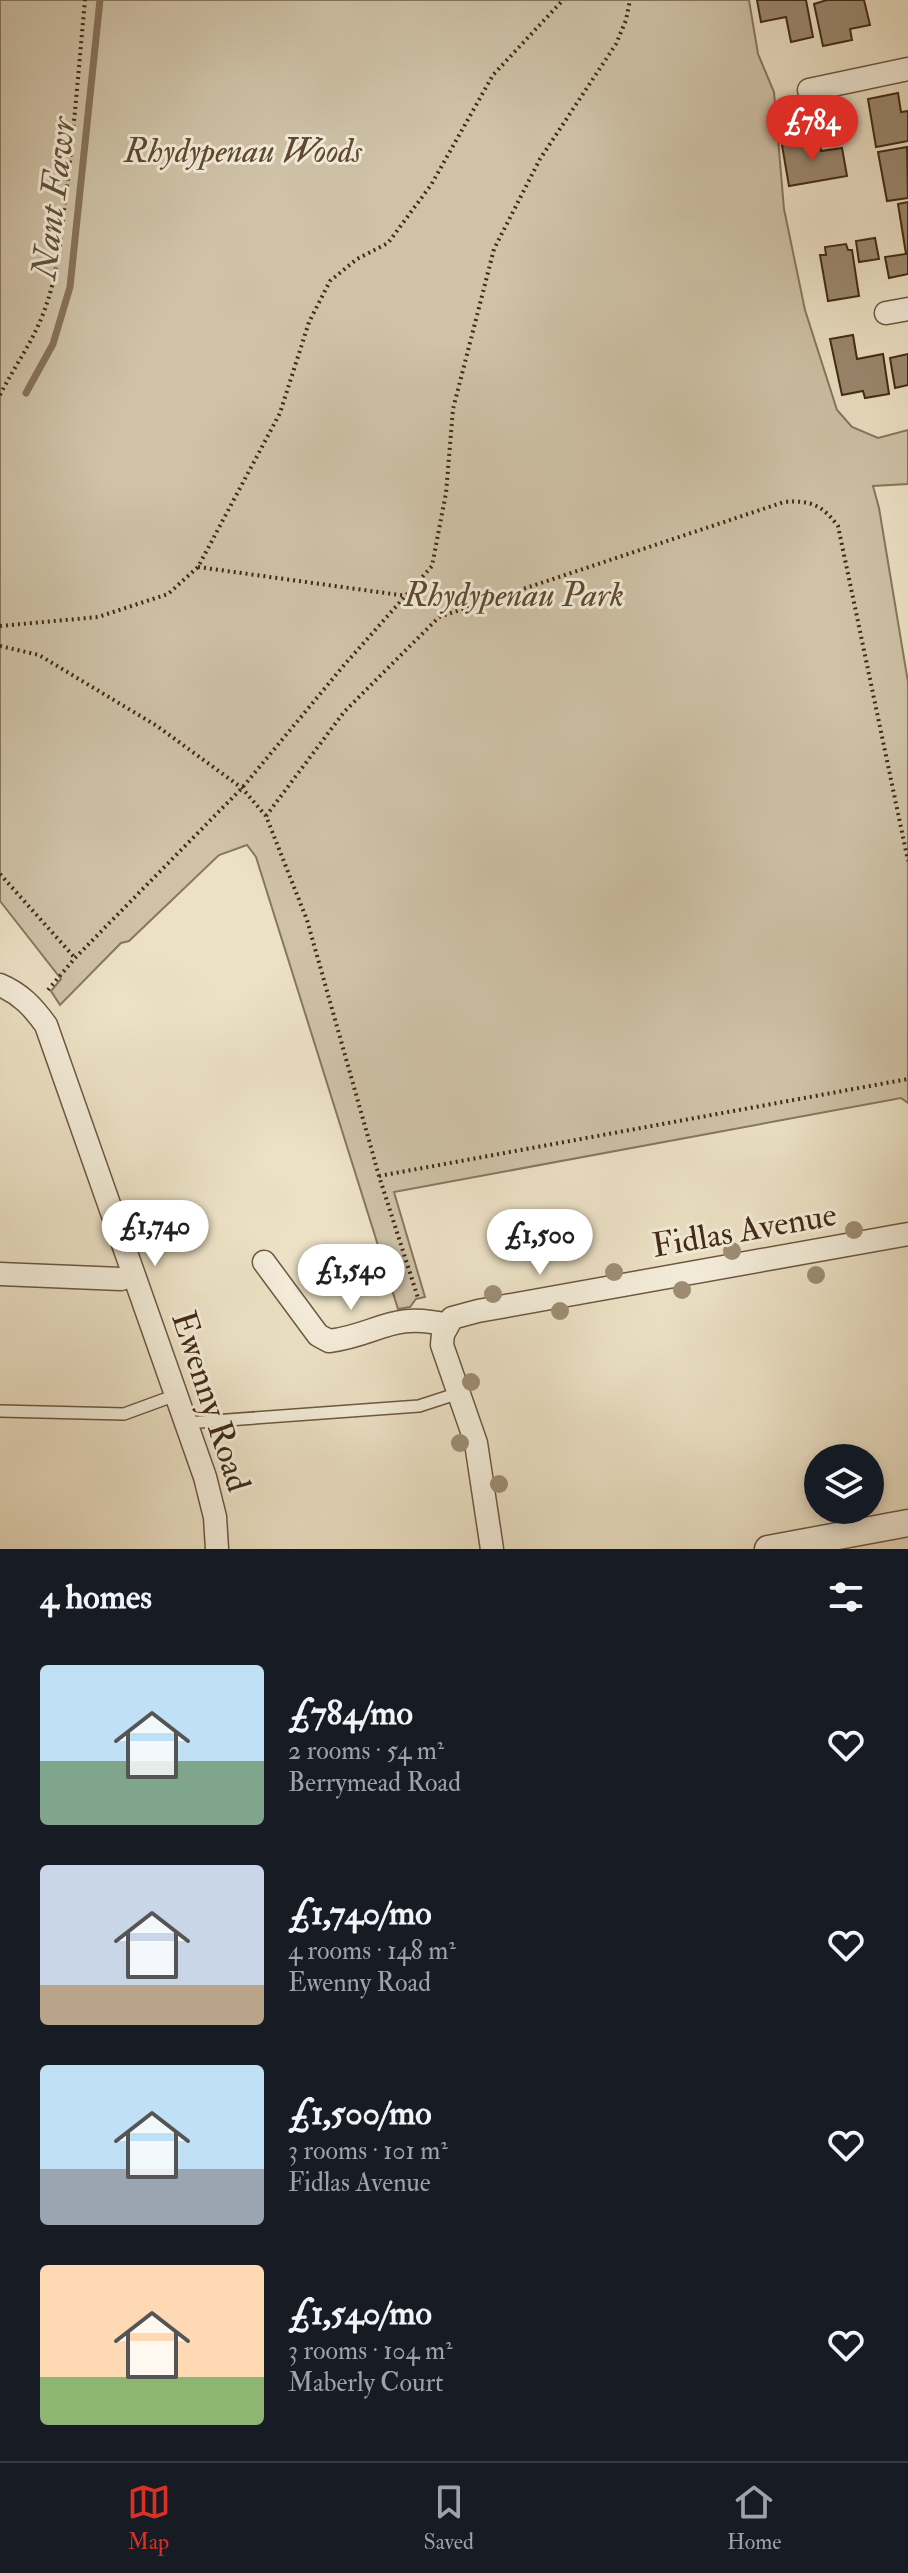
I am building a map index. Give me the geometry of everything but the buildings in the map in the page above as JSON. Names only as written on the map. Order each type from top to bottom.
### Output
[{"type":"street","points":[[809,90],[908,69]]},
{"type":"street","points":[[0,985],[21,995],[34,1008]]},
{"type":"street","name":"Ewenny Road","points":[[34,1008],[46,1025],[186,1423],[211,1498],[217,1549]]},
{"type":"street","name":"Fidlas Avenue","points":[[447,1325],[452,1318],[478,1311],[908,1234]]},
{"type":"street","points":[[264,1262],[318,1335],[329,1341],[402,1320],[422,1319],[447,1325],[442,1345],[476,1443],[492,1549]]},
{"type":"street","points":[[0,1274],[121,1279],[133,1275]]},
{"type":"street","points":[[768,1549],[908,1523]]},
{"type":"lane","points":[[186,1423],[419,1406],[459,1393]]},
{"type":"lane","points":[[0,1411],[124,1414],[176,1395]]},
{"type":"path","points":[[0,395],[27,349],[51,287],[63,222],[85,0]]},
{"type":"path","points":[[0,626],[98,617],[168,594],[198,567],[280,413],[309,322],[330,281],[357,259],[388,243],[431,185],[493,75],[563,0]]},
{"type":"path","points":[[34,1008],[75,958],[242,788],[432,566],[446,493],[453,409],[494,249],[540,159],[616,44],[630,0]]},
{"type":"path","points":[[266,816],[344,712],[439,617],[784,502],[802,501],[826,510],[838,526],[908,861]]},
{"type":"path","points":[[198,567],[407,596]]},
{"type":"path","points":[[0,646],[39,655],[157,726],[242,788],[266,816],[307,920],[379,1176],[420,1304]]},
{"type":"path","points":[[0,874],[75,958]]},
{"type":"path","points":[[379,1176],[908,1079]]},
{"type":"green space","name":"Rhydypenau Park","points":[[0,0],[749,0],[758,54],[774,92],[784,209],[805,310],[837,410],[852,427],[878,438],[908,430],[908,484],[873,486],[908,682],[908,1103],[901,1098],[394,1192],[425,1297],[416,1299],[410,1307],[398,1309],[256,857],[247,845],[219,855],[129,941],[121,943],[60,1005],[51,991],[61,979],[0,901]]},
{"type":"waterway","name":"Nant Fawr","points":[[26,393],[53,344],[70,287],[100,0]]},
{"type":"park label","name":"Rhydypenau Woods","points":[[243,150]]}]
